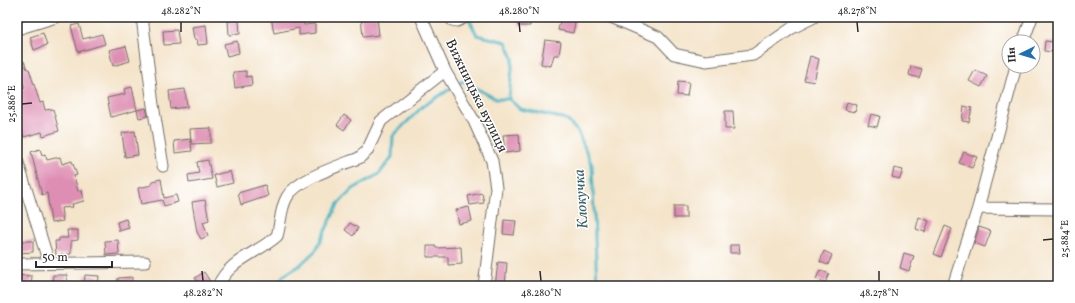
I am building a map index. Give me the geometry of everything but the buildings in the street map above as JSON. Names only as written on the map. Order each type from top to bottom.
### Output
[{"type":"street","points":[[17,29],[56,17]]},
{"type":"street","points":[[142,17],[153,105],[163,166]]},
{"type":"street","name":"Вижницька вулиця","points":[[421,17],[447,75],[474,121],[492,161],[496,188],[484,286]]},
{"type":"street","points":[[450,17],[452,20],[464,18]]},
{"type":"street","points":[[611,17],[658,37],[674,54],[706,61],[753,55],[792,28],[814,17]]},
{"type":"street","points":[[1026,34],[1032,17]]},
{"type":"street","points":[[953,286],[978,208],[1014,74]]},
{"type":"street","points":[[218,286],[221,279],[238,262],[277,236],[280,216],[287,197],[298,185],[359,158],[367,151],[381,121],[447,75]]},
{"type":"street","points":[[17,160],[49,263]]},
{"type":"street","points":[[978,208],[1058,209]]},
{"type":"street","points":[[17,264],[145,262]]},
{"type":"waterway","name":"Клокучка","points":[[468,17],[477,35],[506,42],[513,58],[509,99],[520,109],[566,119],[578,132],[592,165],[597,286]]},
{"type":"waterway","points":[[277,286],[283,276],[299,266],[316,250],[338,204],[353,189],[379,174],[392,157],[393,136],[423,106],[463,81],[496,99],[509,99]]}]
